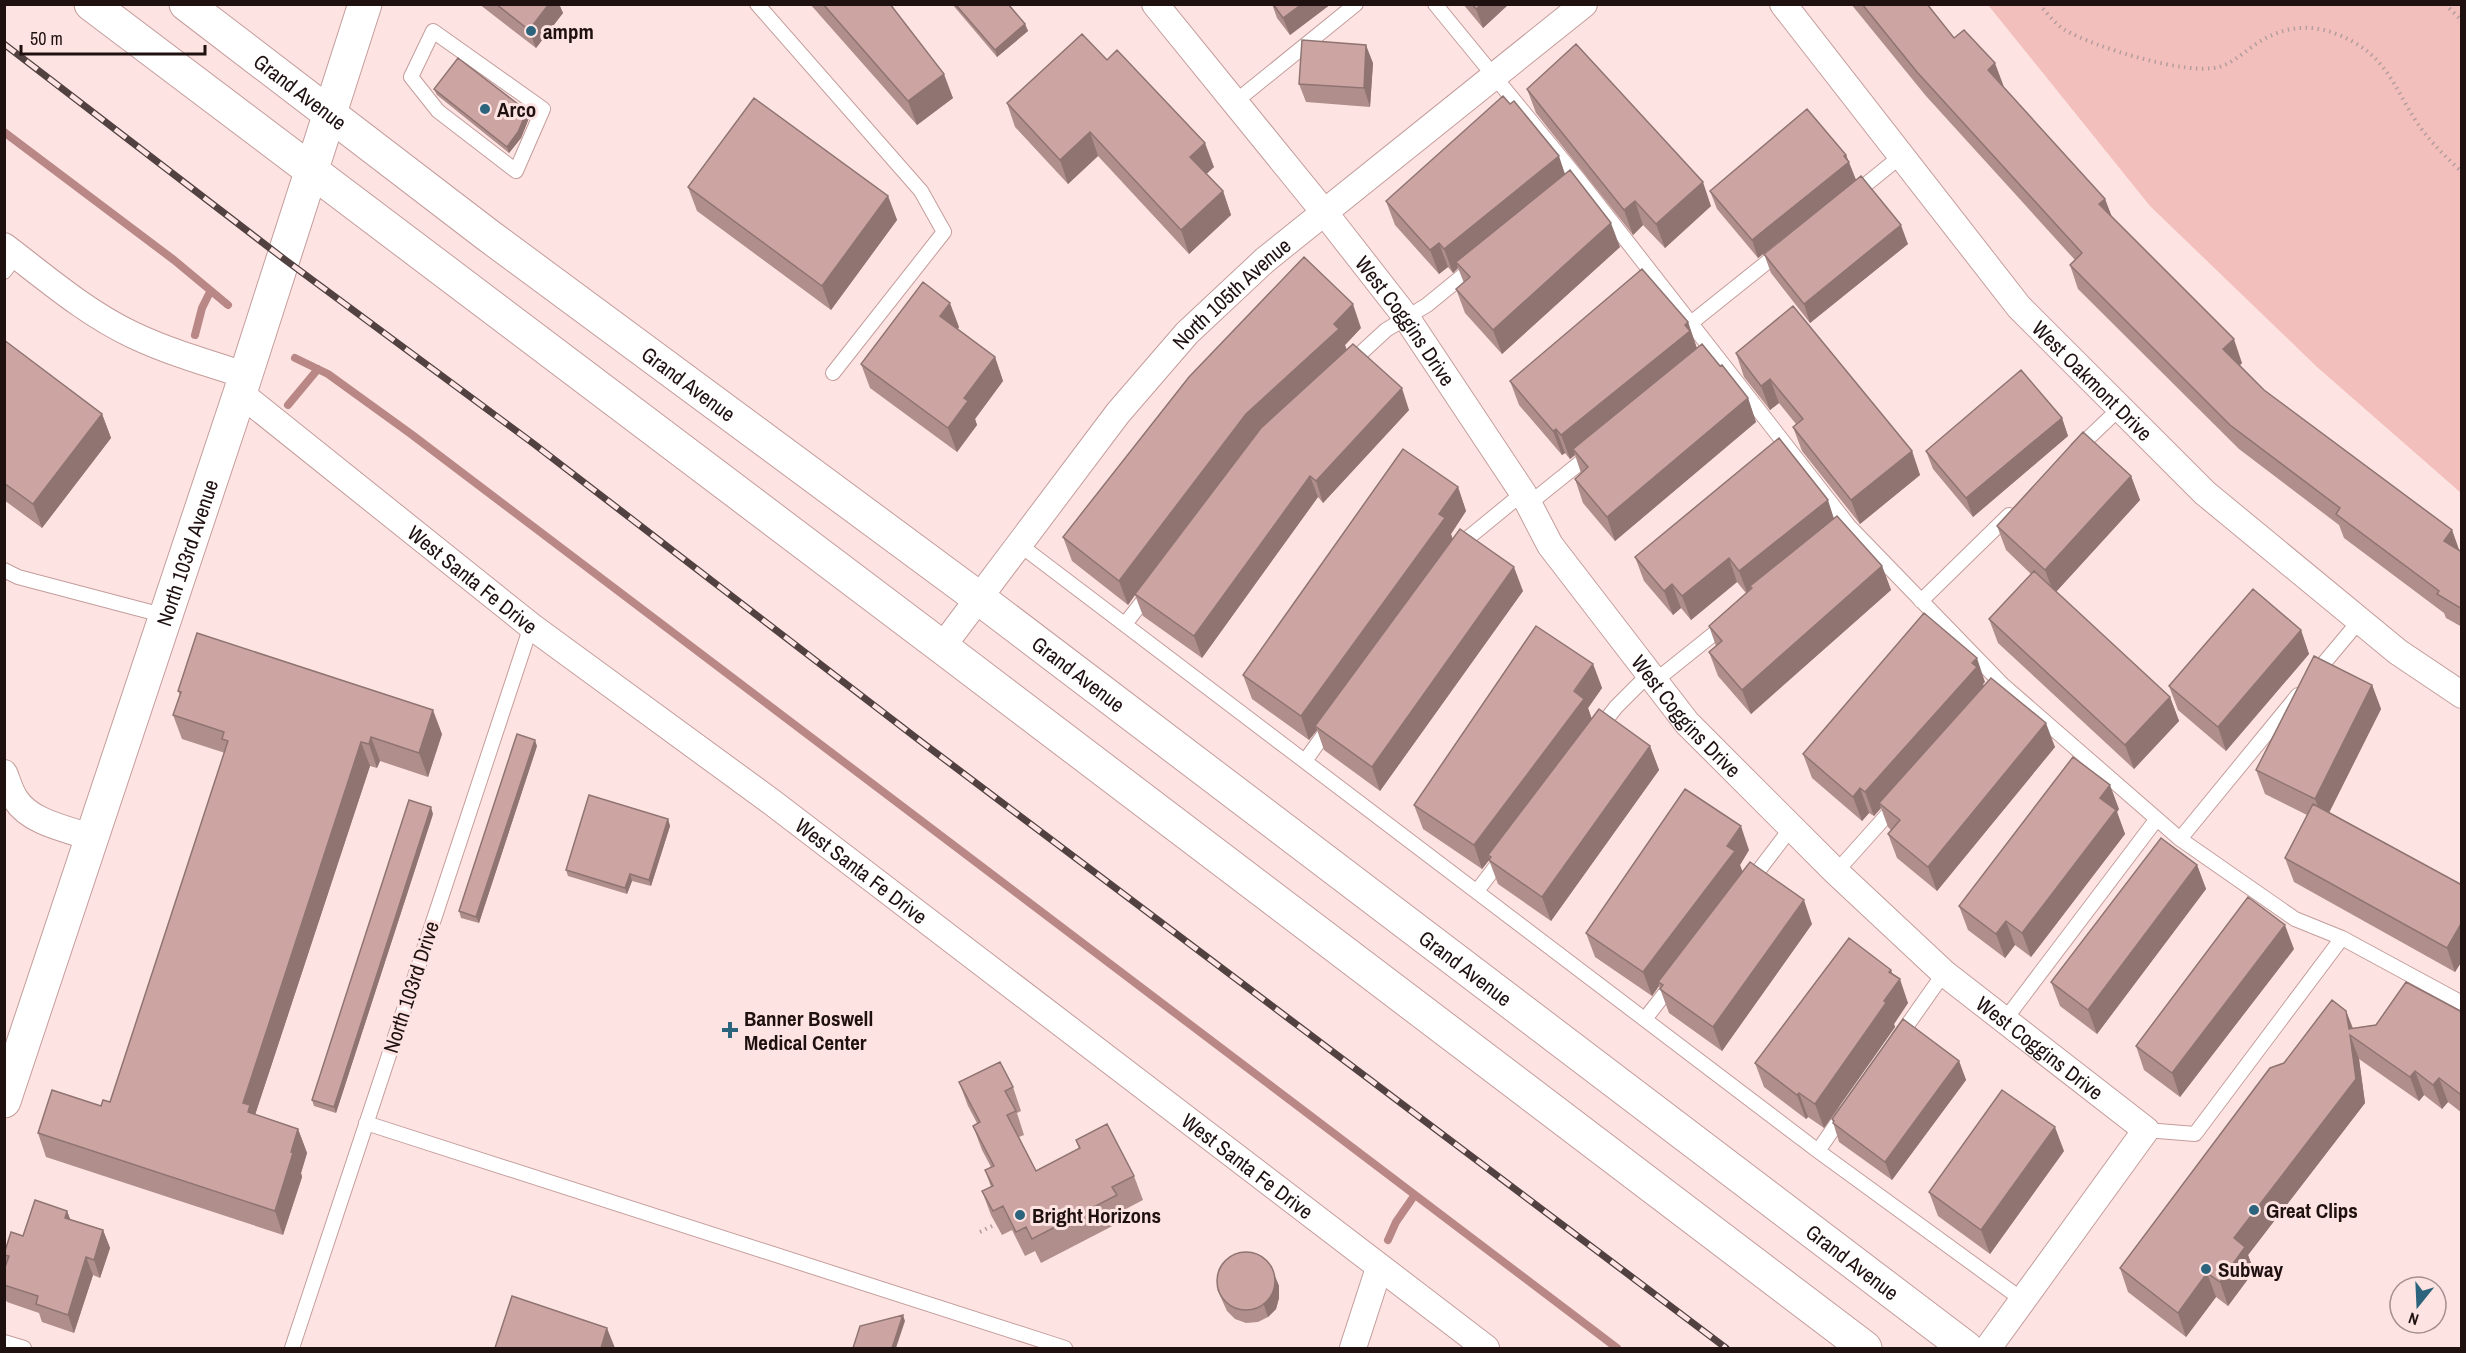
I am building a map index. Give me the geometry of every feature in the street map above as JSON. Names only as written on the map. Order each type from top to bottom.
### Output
[{"type":"main road","points":[[91,4],[1865,1348]]},
{"type":"main road","name":"Grand Avenue","points":[[186,4],[330,116],[980,599],[1966,1348]]},
{"type":"main road","name":"North 103rd Avenue","points":[[4,1101],[93,838],[365,4]]},
{"type":"street","name":"West Coggins Drive","points":[[1155,4],[1406,317],[1526,498],[1550,545],[1687,723],[1836,872],[1944,973],[2146,1130]]},
{"type":"street","name":"North 105th Avenue","points":[[942,647],[1118,412],[1153,370],[1225,296],[1324,212],[1584,4]]},
{"type":"street","name":"West Oakmont Drive","points":[[1783,4],[2019,307],[2205,493],[2398,652],[2462,695]]},
{"type":"street","name":"West Santa Fe Drive","points":[[9,258],[132,334],[185,356],[242,384],[531,626],[790,816],[1486,1348]]},
{"type":"street","points":[[4,773],[10,803],[36,817],[93,838]]},
{"type":"street","points":[[1988,1348],[2024,1302],[2146,1130]]},
{"type":"street","points":[[1353,1348],[1379,1268]]},
{"type":"lane","points":[[757,4],[921,191],[944,232],[833,374]]},
{"type":"lane","points":[[1234,102],[1356,4]]},
{"type":"lane","points":[[1435,4],[1494,76],[1575,184],[1691,322],[1711,356],[1844,529],[1921,601],[1999,689],[2180,839],[2295,919],[2342,938],[2462,1003]]},
{"type":"lane","points":[[433,31],[543,109],[516,171],[438,111],[411,77],[433,31]]},
{"type":"lane","points":[[1838,207],[1901,156]]},
{"type":"lane","points":[[1691,322],[1792,243]]},
{"type":"lane","points":[[1342,371],[1386,330],[1427,305],[1490,254]]},
{"type":"lane","points":[[2070,456],[2120,408]]},
{"type":"lane","points":[[1455,557],[1468,538],[1604,443]]},
{"type":"lane","points":[[1921,601],[2020,504]]},
{"type":"lane","points":[[1020,545],[1818,1150],[2024,1302]]},
{"type":"lane","points":[[4,570],[18,577],[166,616]]},
{"type":"lane","points":[[1125,624],[1161,577]]},
{"type":"lane","points":[[1588,744],[1616,707],[1652,677],[1738,615]]},
{"type":"lane","points":[[2180,839],[2360,620]]},
{"type":"lane","name":"North 103rd Drive","points":[[292,1348],[531,626]]},
{"type":"lane","points":[[1305,761],[1339,714]]},
{"type":"lane","points":[[1836,872],[1907,792]]},
{"type":"lane","points":[[2004,1021],[2156,820]]},
{"type":"lane","points":[[1742,892],[1791,828]]},
{"type":"lane","points":[[1477,891],[1512,845]]},
{"type":"lane","points":[[2146,1130],[2194,1134],[2342,938]]},
{"type":"lane","points":[[1891,1048],[1944,973]]},
{"type":"lane","points":[[1645,1019],[1680,974]]},
{"type":"lane","points":[[1818,1150],[1851,1104]]},
{"type":"lane","points":[[366,1123],[1065,1348]]},
{"type":"lane","points":[[4,1342],[24,1348]]},
{"type":"path","points":[[2039,4],[2063,29],[2123,52],[2184,69],[2201,70],[2226,64],[2276,32],[2289,28],[2324,29],[2341,35],[2365,50],[2384,66],[2427,138],[2462,172]]},
{"type":"path","points":[[2445,4],[2462,21]]},
{"type":"path","points":[[980,1232],[996,1224]]},
{"type":"shaded area","points":[[1988,5],[2461,5],[2461,493],[2317,367],[2150,206]]},
{"type":"building","points":[[496,4],[549,4],[529,30]]},
{"type":"building","points":[[823,4],[890,4],[944,74],[908,101]]},
{"type":"building","points":[[955,4],[1008,4],[1025,24],[995,50]]},
{"type":"building","points":[[1273,4],[1302,4],[1283,18]]},
{"type":"building","points":[[1472,4],[1482,4],[1476,9]]},
{"type":"building","points":[[1862,4],[1927,4],[1954,38],[1964,30],[1995,63],[1988,70],[2105,199],[2099,204],[2234,339],[2223,349],[2264,390],[2452,530],[2444,541],[2462,552],[2462,609],[2437,594],[2439,591],[2336,514],[2340,508],[2230,425],[2070,265],[2082,253],[1917,72]]},
{"type":"building","points":[[1082,34],[1107,60],[1117,50],[1205,143],[1190,157],[1223,191],[1181,230],[1090,132],[1060,160],[1007,103]]},
{"type":"building","points":[[1302,40],[1366,45],[1364,88],[1299,84]]},
{"type":"building","points":[[1576,44],[1703,182],[1656,224],[1635,201],[1624,210],[1527,89]]},
{"type":"building","name":"Arco","points":[[458,58],[527,111],[518,132],[507,147],[434,89]]},
{"type":"building","points":[[1503,96],[1510,104],[1514,101],[1559,156],[1444,249],[1439,243],[1430,250],[1386,201]]},
{"type":"building","points":[[754,98],[888,196],[822,286],[688,187]]},
{"type":"building","points":[[1807,109],[1846,155],[1844,156],[1849,162],[1752,240],[1710,191]]},
{"type":"building","points":[[1570,170],[1611,223],[1493,330],[1456,289],[1470,277],[1456,262]]},
{"type":"building","points":[[1861,176],[1901,225],[1804,304],[1764,254]]},
{"type":"building","points":[[1304,257],[1353,304],[1334,324],[1339,329],[1246,414],[1119,581],[1063,537],[1189,377]]},
{"type":"building","points":[[1642,269],[1688,322],[1685,325],[1690,331],[1561,435],[1556,429],[1553,431],[1510,381]]},
{"type":"building","points":[[923,282],[950,303],[940,316],[995,357],[964,398],[968,401],[948,428],[861,364]]},
{"type":"building","points":[[1793,306],[1912,451],[1851,500],[1793,427],[1803,419],[1770,379],[1761,386],[1736,353]]},
{"type":"building","points":[[4,340],[102,414],[33,504],[4,483]]},
{"type":"building","points":[[1353,344],[1402,388],[1316,481],[1310,476],[1194,636],[1135,594],[1261,428]]},
{"type":"building","points":[[1702,344],[1748,398],[1607,517],[1575,479],[1588,467],[1573,449]]},
{"type":"building","points":[[2021,370],[2062,418],[1966,498],[1926,451]]},
{"type":"building","points":[[2083,432],[2131,476],[2045,570],[1997,526]]},
{"type":"building","points":[[1779,438],[1828,500],[1739,571],[1729,558],[1682,596],[1672,584],[1664,591],[1635,557]]},
{"type":"building","points":[[1403,449],[1458,487],[1439,514],[1445,518],[1301,716],[1243,675]]},
{"type":"building","points":[[1837,516],[1882,566],[1742,690],[1709,652],[1722,641],[1709,626],[1752,588],[1750,586]]},
{"type":"building","points":[[1460,529],[1514,567],[1372,767],[1315,726]]},
{"type":"building","points":[[2034,571],[2170,697],[2125,745],[1989,619]]},
{"type":"building","points":[[2253,589],[2301,630],[2218,727],[2169,686]]},
{"type":"building","points":[[1924,613],[1977,658],[1972,663],[1977,667],[1865,792],[1860,788],[1853,797],[1803,754]]},
{"type":"building","points":[[1536,626],[1593,664],[1574,691],[1584,699],[1474,845],[1414,805]]},
{"type":"building","points":[[197,633],[433,710],[419,753],[371,737],[369,744],[361,742],[243,1103],[250,1105],[248,1112],[298,1129],[275,1211],[38,1133],[52,1090],[101,1106],[103,1100],[110,1102],[228,741],[222,739],[224,732],[173,715],[181,692],[178,691]]},
{"type":"building","points":[[2314,656],[2372,685],[2315,799],[2256,770]]},
{"type":"building","points":[[1991,678],[2046,723],[1928,867],[1888,834],[1900,820],[1879,803]]},
{"type":"building","points":[[1599,709],[1650,746],[1542,897],[1489,860],[1491,857],[1488,855]]},
{"type":"building","points":[[517,734],[535,740],[476,917],[459,911]]},
{"type":"building","points":[[2073,757],[2110,785],[2100,798],[2116,810],[2022,933],[2006,921],[1996,934],[1959,906]]},
{"type":"building","points":[[1685,789],[1741,826],[1727,846],[1735,851],[1643,972],[1586,933]]},
{"type":"building","points":[[589,795],[668,819],[649,880],[630,874],[625,888],[566,870]]},
{"type":"building","points":[[409,800],[431,807],[334,1107],[312,1100]]},
{"type":"building","points":[[2313,804],[2462,885],[2462,922],[2447,948],[2285,858]]},
{"type":"building","points":[[2161,838],[2197,865],[2088,1010],[2051,982]]},
{"type":"building","points":[[1750,862],[1804,900],[1713,1027],[1660,989],[1663,985],[1658,982]]},
{"type":"building","points":[[2248,897],[2285,925],[2172,1073],[2136,1046]]},
{"type":"building","points":[[1849,938],[1900,979],[1884,1001],[1886,1003],[1815,1104],[1799,1093],[1797,1095],[1755,1063]]},
{"type":"building","points":[[2406,982],[2462,1012],[2462,1092],[2460,1094],[2439,1078],[2433,1085],[2415,1071],[2410,1077],[2350,1035],[2356,1079],[2234,1238],[2245,1247],[2220,1282],[2207,1273],[2178,1313],[2120,1268],[2270,1068],[2284,1063],[2332,1000],[2346,1011],[2349,1029],[2376,1025]]},
{"type":"building","points":[[1903,1019],[1959,1061],[1885,1162],[1833,1123],[1832,1119]]},
{"type":"building","points":[[1000,1062],[1013,1087],[1005,1091],[1016,1111],[1007,1115],[1036,1171],[1080,1148],[1076,1140],[1107,1124],[1134,1176],[1112,1187],[1117,1195],[1032,1239],[1026,1227],[1016,1232],[1003,1206],[993,1211],[982,1191],[993,1186],[985,1170],[994,1166],[973,1126],[980,1122],[959,1082]]},
{"type":"building","points":[[2002,1090],[2055,1127],[1981,1230],[1929,1192]]},
{"type":"building","points":[[35,1200],[67,1211],[65,1218],[103,1230],[94,1260],[86,1257],[68,1315],[36,1304],[38,1296],[4,1285],[4,1270],[9,1256],[4,1254],[11,1232],[23,1236]]},
{"type":"building","points":[[1246,1252],[1257,1254],[1267,1260],[1273,1270],[1275,1281],[1273,1292],[1267,1302],[1257,1308],[1246,1310],[1235,1308],[1225,1302],[1219,1292],[1217,1281],[1219,1270],[1225,1260],[1235,1254]]},
{"type":"building","points":[[512,1296],[607,1328],[601,1348],[495,1348]]},
{"type":"building","points":[[903,1315],[892,1348],[853,1348],[860,1326]]},
{"type":"waterway","points":[[4,132],[174,260],[228,305]]},
{"type":"waterway","points":[[195,335],[202,308],[210,292]]},
{"type":"waterway","points":[[295,358],[328,374],[411,434],[1617,1348]]},
{"type":"waterway","points":[[288,405],[318,369]]},
{"type":"waterway","points":[[1388,1240],[1396,1222],[1414,1196]]},
{"type":"railway","points":[[4,44],[284,259],[534,444],[919,740],[1726,1348]]},
{"type":"place","name":"ampm","points":[[531,31]]},
{"type":"place","name":"Arco","points":[[485,109]]},
{"type":"place","name":"Banner Boswell Medical Center","points":[[730,1030]]},
{"type":"place","name":"Great Clips","points":[[2254,1210]]},
{"type":"place","name":"Bright Horizons","points":[[1020,1215]]},
{"type":"place","name":"Subway","points":[[2206,1269]]}]
